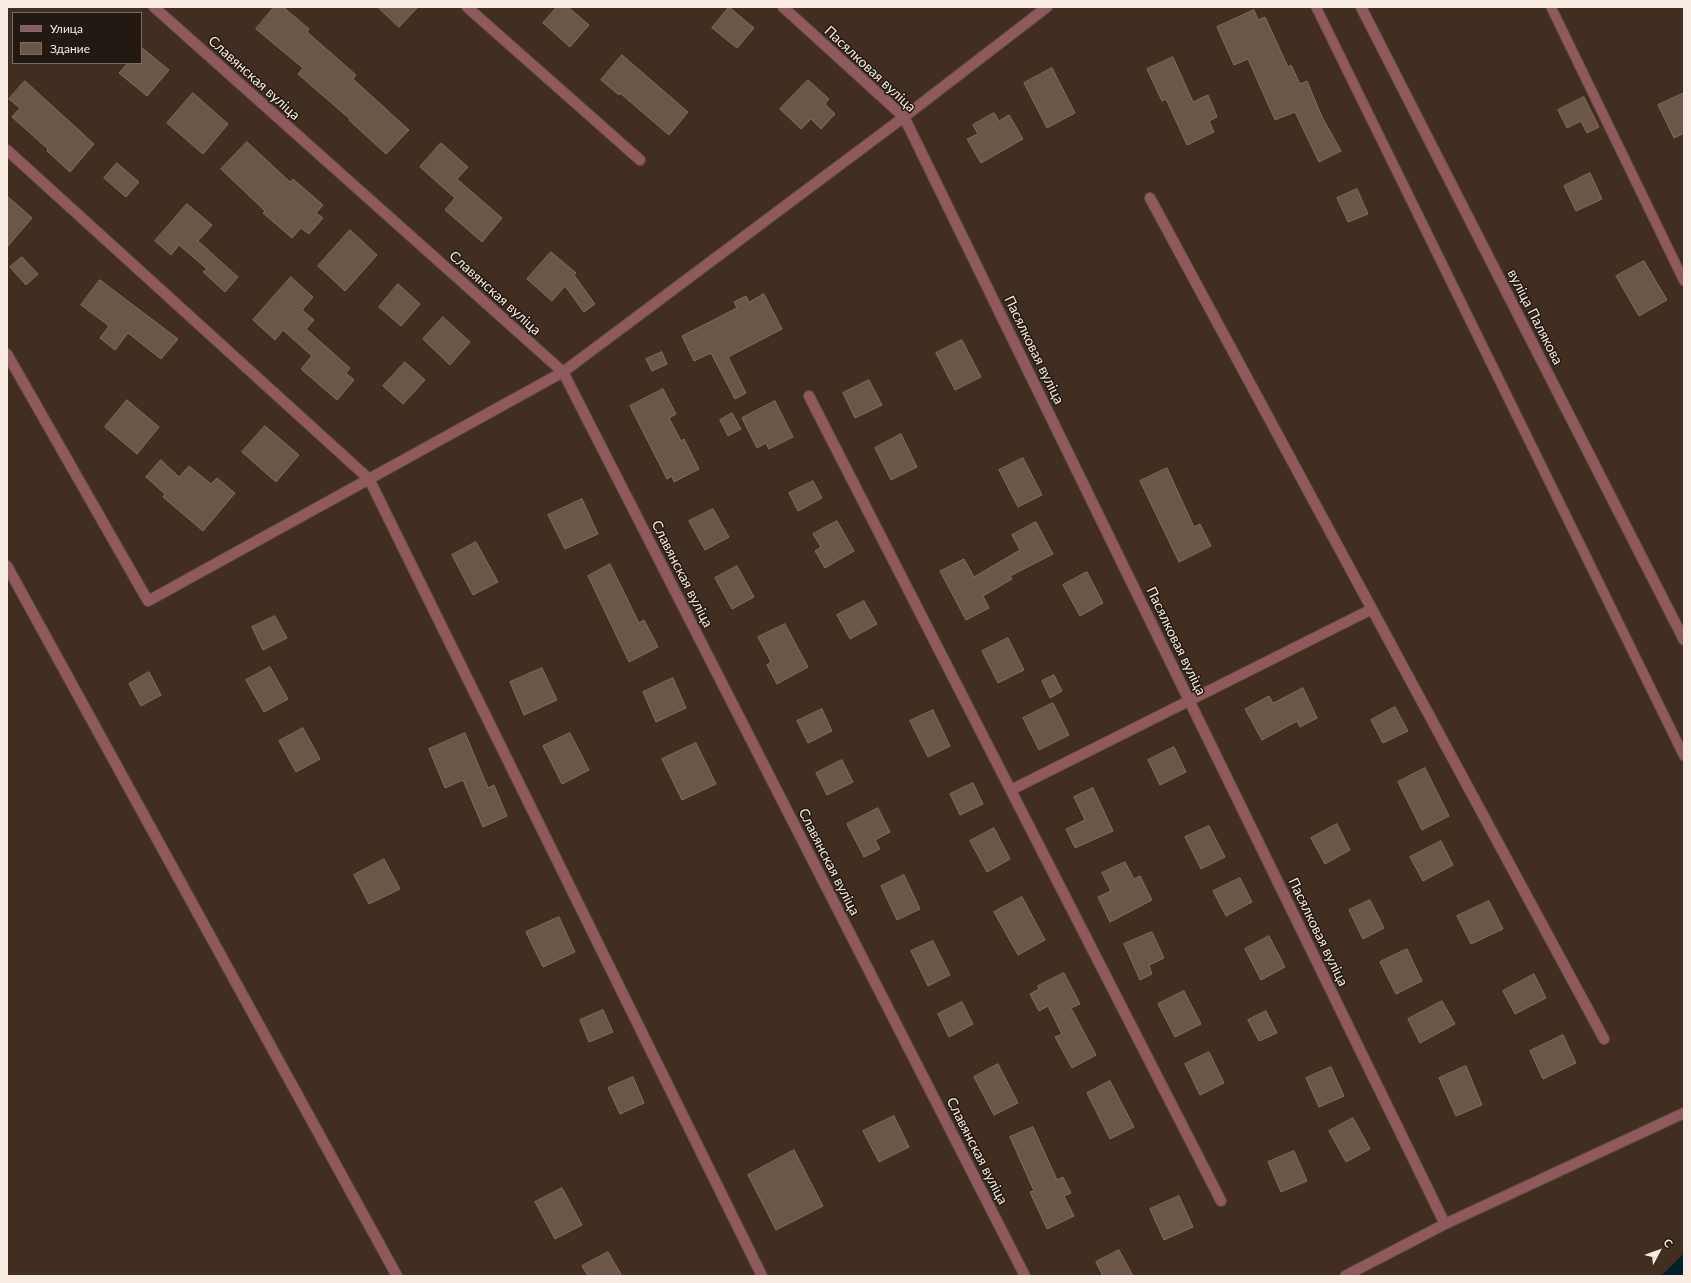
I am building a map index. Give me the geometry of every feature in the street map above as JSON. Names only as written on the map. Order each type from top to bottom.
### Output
[{"type":"street","name":"Славянская вуліца","points":[[154,7],[563,372],[1025,1276]]},
{"type":"street","points":[[467,7],[640,160]]},
{"type":"street","name":"Пасялковая вуліца","points":[[783,7],[904,117],[1445,1224]]},
{"type":"street","points":[[7,354],[148,601],[563,372],[904,117],[1047,7]]},
{"type":"street","name":"вуліца Палякова","points":[[1361,7],[1684,640]]},
{"type":"street","points":[[7,150],[369,479],[762,1276]]},
{"type":"street","points":[[1150,198],[1604,1039]]},
{"type":"street","points":[[809,396],[1221,1201]]},
{"type":"street","points":[[7,566],[397,1276]]},
{"type":"street","points":[[1011,790],[1372,609]]},
{"type":"street","points":[[1345,1276],[1445,1224],[1684,1113]]},
{"type":"lane","points":[[1316,7],[1684,756]]},
{"type":"lane","points":[[1550,7],[1684,281]]},
{"type":"water","points":[[1684,1253],[1684,1276],[1661,1276]]},
{"type":"building","points":[[274,7],[283,7],[309,29],[307,32],[356,75],[353,79],[409,130],[386,154],[349,120],[350,119],[298,74],[303,68],[256,29]]},
{"type":"building","points":[[378,7],[418,7],[399,27]]},
{"type":"building","points":[[557,7],[568,7],[589,25],[570,47],[543,23]]},
{"type":"building","points":[[729,7],[754,28],[737,48],[712,28]]},
{"type":"building","points":[[1254,10],[1258,20],[1265,17],[1288,67],[1291,65],[1300,84],[1307,81],[1322,117],[1341,151],[1319,162],[1295,112],[1275,120],[1248,59],[1234,65],[1217,27]]},
{"type":"building","points":[[142,48],[169,70],[147,96],[119,73],[127,64],[142,64]]},
{"type":"building","points":[[622,55],[688,112],[669,135],[620,93],[619,95],[601,80]]},
{"type":"building","points":[[1173,57],[1193,102],[1208,95],[1217,117],[1209,121],[1214,132],[1187,145],[1166,99],[1162,101],[1147,69]]},
{"type":"building","points":[[1052,68],[1075,113],[1047,128],[1024,83]]},
{"type":"building","points":[[808,80],[829,99],[825,104],[835,114],[821,129],[811,119],[801,129],[780,109]]},
{"type":"building","points":[[25,81],[94,144],[70,172],[47,151],[48,149],[12,117],[20,108],[9,99]]},
{"type":"building","points":[[193,93],[228,124],[203,154],[167,123]]},
{"type":"building","points":[[1684,93],[1684,133],[1674,138],[1658,105]]},
{"type":"building","points":[[1584,97],[1599,127],[1587,133],[1581,121],[1567,128],[1558,110]]},
{"type":"building","points":[[994,113],[999,121],[1009,115],[1023,139],[981,163],[967,139],[978,134],[973,125]]},
{"type":"building","points":[[247,142],[290,182],[293,179],[323,205],[316,213],[323,218],[309,234],[301,228],[292,238],[263,213],[265,211],[221,169]]},
{"type":"building","points":[[441,143],[468,167],[457,179],[502,218],[482,242],[445,210],[455,198],[420,167]]},
{"type":"building","points":[[117,163],[139,182],[126,197],[104,178]]},
{"type":"building","points":[[1590,173],[1602,199],[1576,211],[1564,186]]},
{"type":"building","points":[[1357,189],[1368,214],[1348,222],[1337,198]]},
{"type":"building","points":[[7,196],[32,218],[7,247]]},
{"type":"building","points":[[187,204],[212,225],[198,241],[238,277],[225,292],[203,272],[207,269],[179,245],[171,255],[155,241]]},
{"type":"building","points":[[350,230],[377,255],[345,291],[318,266]]},
{"type":"building","points":[[551,252],[576,273],[574,275],[595,304],[584,312],[565,286],[552,301],[527,279]]},
{"type":"building","points":[[22,257],[38,274],[26,285],[10,267]]},
{"type":"building","points":[[1644,261],[1667,300],[1639,316],[1616,276]]},
{"type":"building","points":[[291,277],[313,297],[302,310],[314,320],[306,329],[350,368],[346,373],[354,380],[337,400],[301,369],[312,356],[283,330],[275,340],[253,320]]},
{"type":"building","points":[[100,280],[178,339],[161,359],[128,333],[115,350],[100,338],[109,326],[81,305]]},
{"type":"building","points":[[398,284],[420,304],[401,326],[379,307]]},
{"type":"building","points":[[764,294],[782,329],[728,357],[746,393],[735,399],[711,353],[694,361],[682,336],[737,308],[734,302],[746,296],[749,302]]},
{"type":"building","points":[[443,317],[470,342],[450,365],[423,339]]},
{"type":"building","points":[[962,340],[981,377],[955,390],[936,353]]},
{"type":"building","points":[[662,352],[667,364],[652,371],[646,359]]},
{"type":"building","points":[[405,362],[425,380],[403,404],[383,386]]},
{"type":"building","points":[[869,380],[882,405],[855,418],[843,393]]},
{"type":"building","points":[[663,389],[676,414],[669,418],[681,441],[684,439],[699,469],[674,482],[672,476],[667,479],[630,406]]},
{"type":"building","points":[[127,400],[159,427],[137,454],[105,427]]},
{"type":"building","points":[[775,401],[793,437],[769,449],[766,443],[757,448],[742,418]]},
{"type":"building","points":[[732,413],[741,429],[728,436],[720,420]]},
{"type":"building","points":[[265,426],[299,455],[276,482],[242,452]]},
{"type":"building","points":[[901,434],[917,467],[891,480],[875,448]]},
{"type":"building","points":[[1023,458],[1042,495],[1018,507],[999,470]]},
{"type":"building","points":[[161,460],[179,477],[189,466],[211,484],[217,478],[235,493],[203,531],[163,497],[165,494],[146,477]]},
{"type":"building","points":[[1167,468],[1194,527],[1200,524],[1211,546],[1179,562],[1140,481]]},
{"type":"building","points":[[813,481],[822,498],[798,511],[789,493]]},
{"type":"building","points":[[582,499],[598,534],[565,549],[548,515]]},
{"type":"building","points":[[713,509],[729,537],[705,550],[689,521]]},
{"type":"building","points":[[837,521],[854,551],[825,568],[815,551],[821,547],[813,534]]},
{"type":"building","points":[[1036,522],[1053,554],[1010,576],[1012,579],[983,596],[989,608],[966,620],[940,571],[964,559],[974,577],[1020,550],[1012,535]]},
{"type":"building","points":[[476,542],[498,582],[473,595],[452,555]]},
{"type":"building","points":[[610,564],[639,623],[644,620],[658,647],[629,662],[588,576]]},
{"type":"building","points":[[737,566],[754,597],[732,609],[715,578]]},
{"type":"building","points":[[1087,572],[1103,603],[1080,616],[1063,585]]},
{"type":"building","points":[[864,601],[877,624],[850,639],[837,615]]},
{"type":"building","points":[[275,616],[287,638],[263,650],[252,627]]},
{"type":"building","points":[[785,624],[808,667],[777,684],[767,665],[771,662],[758,637]]},
{"type":"building","points":[[1008,638],[1024,670],[998,683],[982,651]]},
{"type":"building","points":[[270,667],[288,699],[264,712],[246,680]]},
{"type":"building","points":[[542,668],[557,700],[524,715],[510,682]]},
{"type":"building","points":[[149,672],[161,695],[141,706],[129,684]]},
{"type":"building","points":[[1054,675],[1062,691],[1050,698],[1042,681]]},
{"type":"building","points":[[673,678],[686,708],[656,722],[643,692]]},
{"type":"building","points":[[1303,688],[1317,718],[1300,727],[1297,721],[1262,740],[1245,709],[1269,696],[1273,703]]},
{"type":"building","points":[[1053,703],[1069,735],[1039,750],[1023,718]]},
{"type":"building","points":[[1395,707],[1408,731],[1383,743],[1371,720]]},
{"type":"building","points":[[822,709],[832,731],[808,743],[797,721]]},
{"type":"building","points":[[933,710],[950,746],[928,757],[910,721]]},
{"type":"building","points":[[303,728],[320,759],[296,772],[279,741]]},
{"type":"building","points":[[465,733],[488,788],[494,785],[507,816],[483,827],[463,780],[445,788],[429,749]]},
{"type":"building","points":[[570,733],[589,770],[562,784],[543,746]]},
{"type":"building","points":[[696,743],[716,784],[682,800],[662,759]]},
{"type":"building","points":[[1174,747],[1186,772],[1160,785],[1148,760]]},
{"type":"building","points":[[842,760],[853,782],[827,795],[816,773]]},
{"type":"building","points":[[1425,768],[1449,816],[1422,830],[1398,782]]},
{"type":"building","points":[[973,783],[983,804],[960,815],[950,794]]},
{"type":"building","points":[[1093,788],[1113,831],[1075,848],[1066,829],[1085,820],[1074,797]]},
{"type":"building","points":[[878,808],[890,832],[875,840],[880,849],[864,857],[847,824]]},
{"type":"building","points":[[1337,824],[1350,850],[1325,864],[1311,838]]},
{"type":"building","points":[[1209,826],[1225,857],[1201,869],[1185,837]]},
{"type":"building","points":[[994,828],[1010,859],[987,872],[970,841]]},
{"type":"building","points":[[1441,841],[1453,865],[1423,881],[1410,857]]},
{"type":"building","points":[[384,859],[400,889],[369,904],[354,875]]},
{"type":"building","points":[[1125,862],[1134,879],[1140,876],[1152,900],[1110,922],[1098,897],[1111,891],[1102,873]]},
{"type":"building","points":[[904,875],[920,909],[897,920],[881,886]]},
{"type":"building","points":[[1240,878],[1252,902],[1226,916],[1213,891]]},
{"type":"building","points":[[1022,897],[1045,940],[1018,955],[994,912]]},
{"type":"building","points":[[1370,900],[1384,928],[1363,939],[1349,910]]},
{"type":"building","points":[[1489,901],[1503,929],[1471,944],[1457,916]]},
{"type":"building","points":[[559,917],[575,952],[543,967],[526,932]]},
{"type":"building","points":[[1152,932],[1164,958],[1149,965],[1152,974],[1140,980],[1124,944]]},
{"type":"building","points":[[1269,936],[1285,967],[1261,980],[1245,949]]},
{"type":"building","points":[[933,941],[950,975],[928,986],[911,951]]},
{"type":"building","points":[[1407,949],[1422,981],[1396,994],[1380,962]]},
{"type":"building","points":[[1064,973],[1080,1004],[1071,1008],[1096,1055],[1072,1068],[1055,1037],[1062,1034],[1048,1006],[1039,1011],[1030,994],[1039,989],[1038,986]]},
{"type":"building","points":[[1534,974],[1546,998],[1515,1014],[1503,991]]},
{"type":"building","points":[[1184,991],[1201,1024],[1175,1037],[1158,1004]]},
{"type":"building","points":[[1442,1001],[1455,1024],[1420,1043],[1408,1019]]},
{"type":"building","points":[[962,1002],[973,1024],[949,1037],[938,1014]]},
{"type":"building","points":[[603,1010],[613,1032],[589,1042],[580,1020]]},
{"type":"building","points":[[1266,1011],[1277,1033],[1259,1041],[1248,1020]]},
{"type":"building","points":[[1563,1035],[1576,1063],[1543,1079],[1530,1051]]},
{"type":"building","points":[[1209,1052],[1224,1083],[1200,1095],[1185,1064]]},
{"type":"building","points":[[998,1064],[1018,1103],[994,1115],[974,1077]]},
{"type":"building","points":[[1466,1066],[1482,1105],[1456,1116],[1439,1078]]},
{"type":"building","points":[[1331,1067],[1344,1096],[1319,1107],[1306,1078]]},
{"type":"building","points":[[633,1077],[644,1103],[620,1114],[608,1088]]},
{"type":"building","points":[[1110,1081],[1134,1127],[1110,1139],[1087,1093]]},
{"type":"building","points":[[894,1116],[909,1147],[879,1162],[863,1131]]},
{"type":"building","points":[[1353,1118],[1370,1149],[1346,1162],[1329,1131]]},
{"type":"building","points":[[1033,1127],[1057,1180],[1063,1177],[1071,1193],[1064,1196],[1074,1216],[1047,1229],[1030,1192],[1034,1191],[1010,1137]]},
{"type":"building","points":[[794,1150],[823,1206],[776,1230],[748,1175]]},
{"type":"building","points":[[1294,1151],[1307,1181],[1281,1192],[1268,1162]]},
{"type":"building","points":[[562,1188],[582,1225],[555,1239],[535,1202]]},
{"type":"building","points":[[1179,1196],[1193,1227],[1164,1240],[1150,1209]]},
{"type":"building","points":[[1119,1250],[1133,1276],[1103,1276],[1096,1262]]},
{"type":"building","points":[[608,1252],[622,1276],[588,1276],[582,1266]]}]
